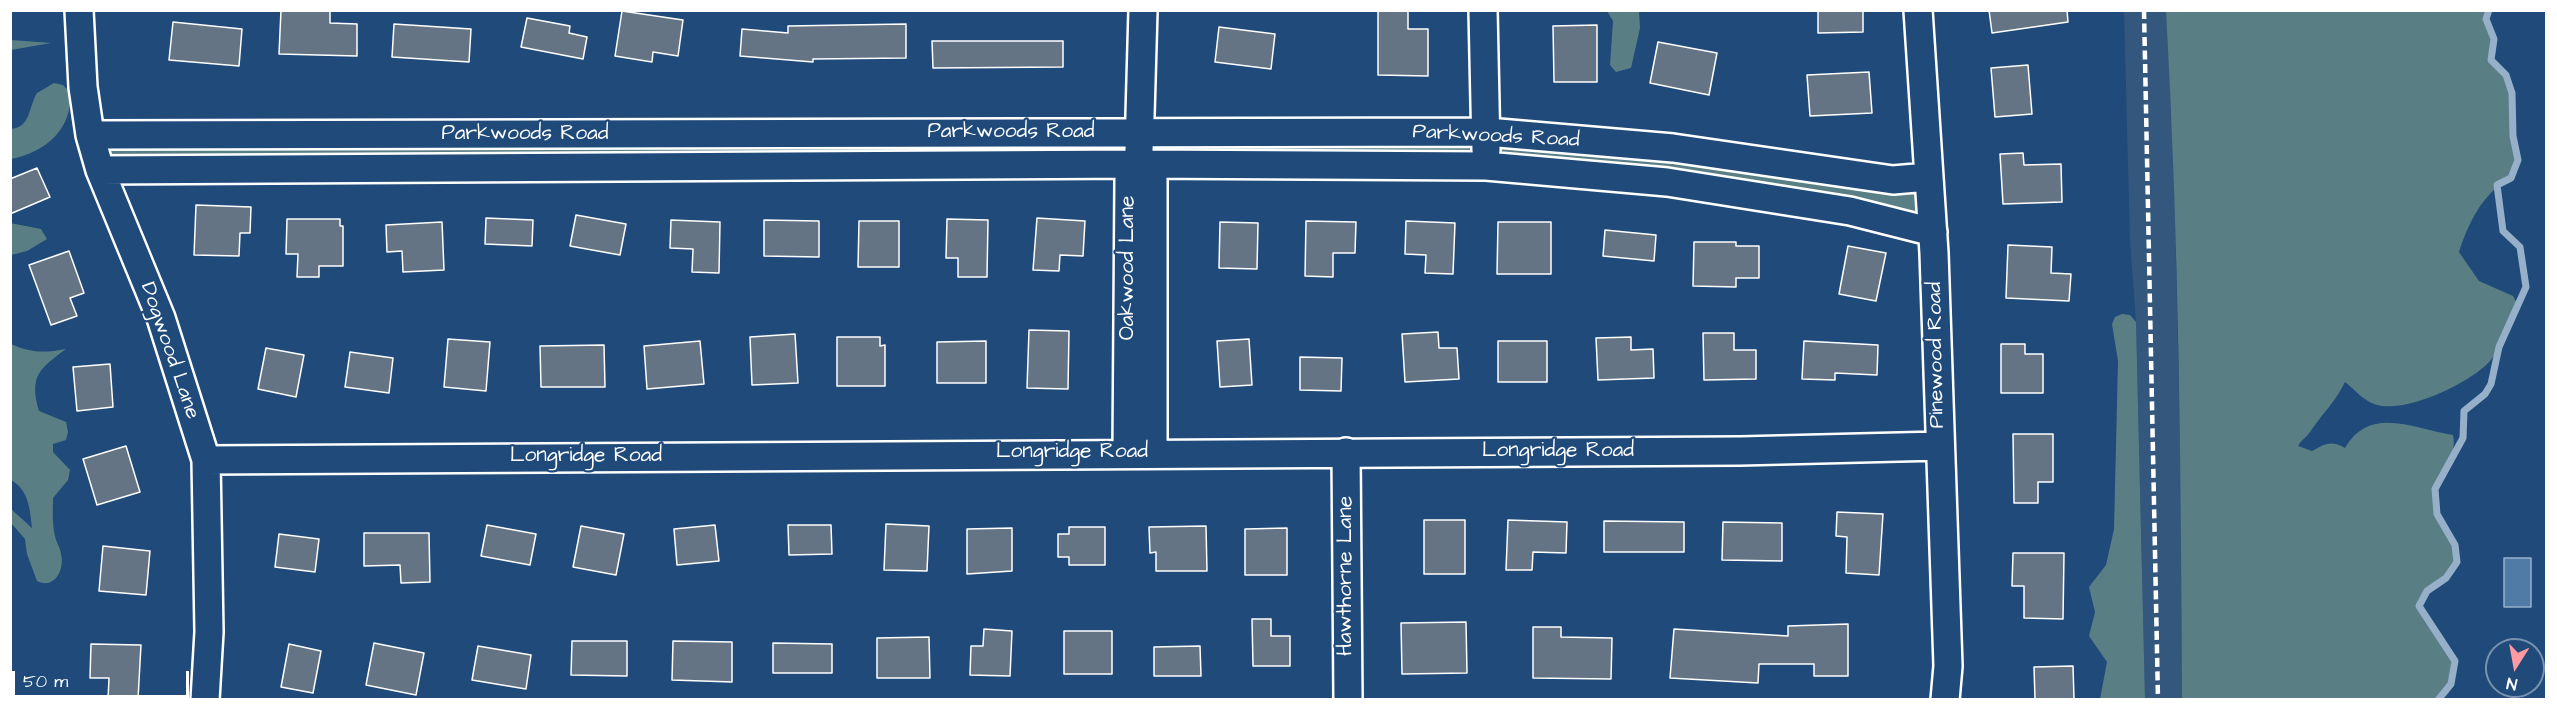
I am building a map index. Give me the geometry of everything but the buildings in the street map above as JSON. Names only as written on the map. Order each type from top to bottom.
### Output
[{"type":"street","name":"Dogwood Lane","points":[[79,10],[83,87],[90,135],[100,170],[161,318],[206,460],[209,632],[205,699]]},
{"type":"street","points":[[1139,164],[1143,10]]},
{"type":"street","points":[[1483,10],[1486,166]]},
{"type":"street","name":"Pinewood Road","points":[[1918,10],[1933,232],[1948,666],[1945,699]]},
{"type":"street","name":"Parkwoods Road","points":[[90,135],[1487,132],[1673,148],[1893,180],[1928,177]]},
{"type":"street","points":[[782,134],[782,166]]},
{"type":"street","points":[[454,135],[454,168]]},
{"type":"street","name":"Parkwoods Road","points":[[100,170],[1139,164],[1486,166],[1667,182],[1850,211],[1933,232]]},
{"type":"street","name":"Oakwood Lane","points":[[1139,164],[1153,179],[1140,453]]},
{"type":"street","name":"Longridge Road","points":[[206,460],[1740,451],[1939,446]]},
{"type":"street","name":"Hawthorne Lane","points":[[1346,452],[1348,699]]},
{"type":"shaded area","points":[[2124,11],[2166,11],[2173,131],[2181,483],[2182,699],[2145,699],[2136,322],[2130,241]]},
{"type":"shaded area","points":[[2504,558],[2531,558],[2531,607],[2504,607]]},
{"type":"green space","points":[[1607,11],[1639,11],[1640,28],[1631,68],[1616,72],[1610,65],[1613,21]]},
{"type":"green space","points":[[2166,11],[2489,11],[2486,19],[2494,39],[2491,60],[2506,75],[2512,93],[2513,136],[2518,160],[2511,178],[2492,192],[2478,210],[2459,252],[2479,281],[2513,296],[2518,305],[2508,329],[2491,360],[2475,374],[2463,382],[2416,402],[2386,406],[2374,404],[2345,382],[2298,446],[2312,451],[2328,444],[2336,444],[2345,448],[2356,435],[2368,427],[2381,423],[2409,425],[2453,435],[2453,450],[2440,477],[2436,502],[2438,512],[2455,544],[2457,560],[2453,570],[2427,592],[2419,606],[2455,661],[2451,684],[2438,699],[2182,699],[2177,269]]},
{"type":"green space","points":[[11,40],[51,43],[11,50]]},
{"type":"green space","points":[[54,83],[63,85],[70,92],[70,105],[62,128],[55,137],[35,151],[11,159],[11,129],[26,121],[37,93]]},
{"type":"green space","points":[[1487,132],[1928,177],[1933,232],[1667,182],[1139,164],[100,170],[90,135]]},
{"type":"green space","points":[[10,223],[41,229],[47,239],[27,251],[11,255]]},
{"type":"green space","points":[[2122,314],[2130,315],[2136,322],[2145,699],[2100,699],[2107,662],[2089,636],[2095,612],[2089,587],[2106,565],[2114,529],[2118,361],[2112,324],[2115,317]]},
{"type":"green space","points":[[11,344],[38,351],[66,349],[43,368],[36,381],[35,389],[39,411],[66,422],[68,432],[66,440],[53,444],[53,452],[70,470],[68,480],[53,498],[54,531],[62,560],[60,572],[49,583],[37,581],[27,554],[25,539],[11,523],[11,509],[32,528],[25,495],[22,489],[11,480]]},
{"type":"waterway","points":[[2438,700],[2451,684],[2455,661],[2419,606],[2427,591],[2446,578],[2457,562],[2455,545],[2437,514],[2435,489],[2463,438],[2464,411],[2485,394],[2491,384],[2499,347],[2526,287],[2520,247],[2503,231],[2497,185],[2511,178],[2518,160],[2513,136],[2512,93],[2506,75],[2491,60],[2494,39],[2486,19],[2489,10]]},
{"type":"railway","points":[[2144,10],[2158,700]]}]
